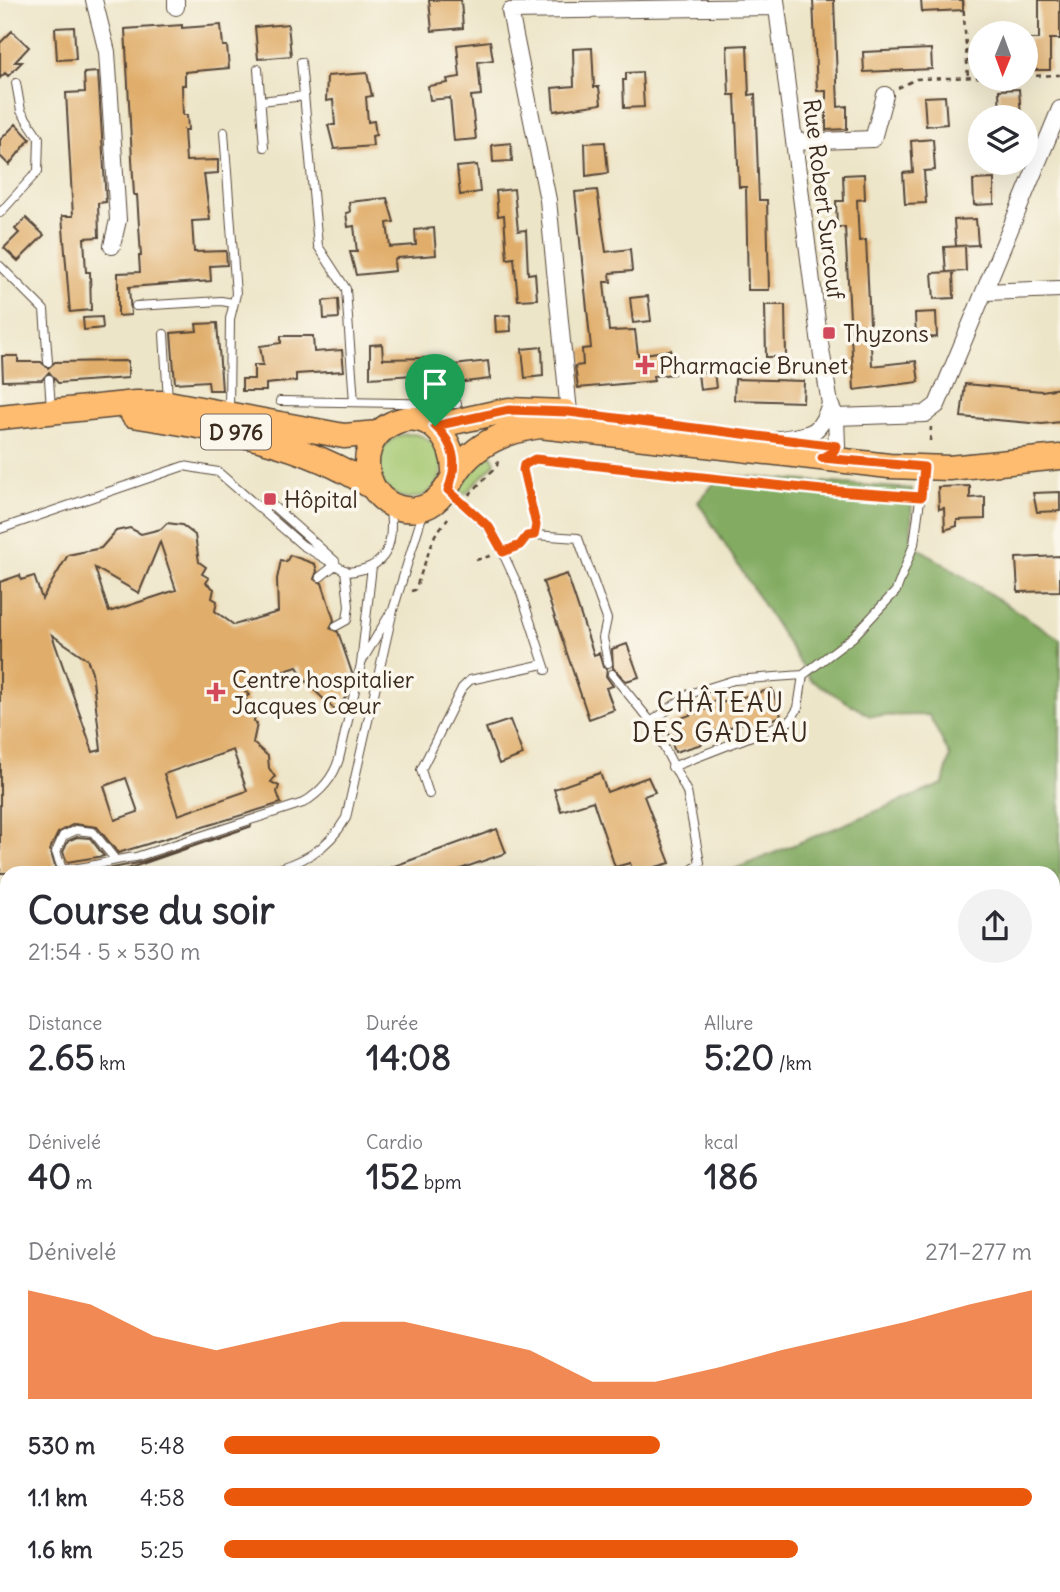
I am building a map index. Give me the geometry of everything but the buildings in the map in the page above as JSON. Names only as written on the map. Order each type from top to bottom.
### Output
[{"type":"main road","name":"D 976","points":[[0,417],[136,403],[168,403],[228,421],[309,456],[380,495]]},
{"type":"main road","name":"D 976","points":[[91,409],[228,421],[344,436],[378,433]]},
{"type":"main road","points":[[435,426],[509,410],[569,412],[780,439],[830,452],[924,467],[949,468],[1028,458]]},
{"type":"main road","points":[[454,489],[452,447],[435,426],[409,411],[378,433],[368,451],[366,466],[380,495],[408,509],[426,507],[454,489],[466,460],[489,441],[540,426],[830,452],[1060,457]]},
{"type":"street","points":[[94,0],[107,52],[118,220],[113,246]]},
{"type":"street","points":[[569,412],[548,200],[510,11],[776,3]]},
{"type":"street","name":"Rue Robert Surcouf","points":[[776,3],[819,337],[833,411],[830,452]]},
{"type":"street","points":[[794,142],[873,139],[885,95]]},
{"type":"street","points":[[780,439],[810,435],[818,430],[833,411],[925,414],[934,409],[986,292],[1060,109]]},
{"type":"street","points":[[986,292],[1060,289]]},
{"type":"lane","points":[[301,62],[318,246],[346,289],[354,402]]},
{"type":"lane","points":[[258,69],[264,148]]},
{"type":"lane","points":[[0,213],[38,171],[37,131],[21,111],[16,83]]},
{"type":"lane","points":[[261,101],[304,96]]},
{"type":"lane","points":[[224,132],[236,294],[230,319],[228,421]]},
{"type":"lane","points":[[0,267],[44,310],[48,362]]},
{"type":"lane","points":[[136,306],[221,301],[233,303]]},
{"type":"lane","points":[[164,334],[168,403]]},
{"type":"lane","points":[[49,379],[51,412]]},
{"type":"lane","points":[[280,401],[354,402],[409,411],[457,404]]},
{"type":"lane","points":[[0,529],[184,466],[218,472],[302,545],[334,566],[347,572],[372,566]]},
{"type":"lane","points":[[651,722],[690,694],[734,680],[803,675],[853,637],[896,591],[914,544],[924,467]]},
{"type":"lane","points":[[429,794],[421,770],[462,688],[479,676],[545,667],[520,590],[503,552],[489,527],[454,489]]},
{"type":"lane","points":[[89,866],[114,858],[136,857],[303,803],[318,793],[336,770],[360,664],[372,566],[392,542],[380,495]]},
{"type":"lane","points":[[257,506],[273,506],[347,572],[347,620],[336,626]]},
{"type":"lane","points":[[290,866],[320,850],[332,840],[346,818],[393,610],[426,507]]},
{"type":"lane","points":[[534,535],[578,538],[607,619],[603,638],[608,663]]},
{"type":"lane","points":[[320,577],[334,566]]},
{"type":"lane","points":[[360,664],[384,620],[393,610]]},
{"type":"lane","points":[[612,674],[651,722],[687,792],[700,863],[696,866]]},
{"type":"lane","points":[[672,767],[790,721],[798,708],[803,675]]},
{"type":"lane","points":[[61,866],[57,852],[63,836],[76,830],[93,832],[114,858]]},
{"type":"path","points":[[885,95],[916,79],[968,78],[964,0]]},
{"type":"path","points":[[1038,76],[1060,75]]},
{"type":"path","points":[[930,441],[931,422]]},
{"type":"path","points":[[476,560],[520,545],[527,536],[534,535],[536,525],[523,470],[524,465],[535,459],[822,490],[921,497]]},
{"type":"path","points":[[404,593],[415,590],[454,489],[497,466],[498,460]]},
{"type":"green space","points":[[410,434],[428,440],[436,448],[442,466],[436,484],[428,492],[410,498],[392,492],[384,484],[378,466],[384,448],[392,440]]},
{"type":"green space","points":[[489,450],[495,463],[465,494],[458,488]]},
{"type":"green space","points":[[721,475],[912,489],[911,543],[1060,639],[1060,866],[742,866],[943,784],[950,756],[929,715],[870,716],[811,680],[698,502]]},
{"type":"place","name":"Thyzons","points":[[829,333]]},
{"type":"place","name":"Pharmacie Brunet","points":[[645,365]]},
{"type":"place","name":"Hôpital","points":[[270,499]]},
{"type":"place","name":"Centre hospitalier Jacques Cœur","points":[[216,692]]},
{"type":"district","name":"CHÂTEAU DES GADEAU","points":[[721,717]]},
{"type":"route","points":[[509,410],[569,412],[837,446],[833,452],[822,458],[924,467],[921,497],[822,490],[535,459],[524,465],[523,470],[536,525],[534,535],[527,536],[520,545],[503,552],[489,527],[448,490],[454,475],[455,460],[445,435],[435,426],[509,410]]}]
